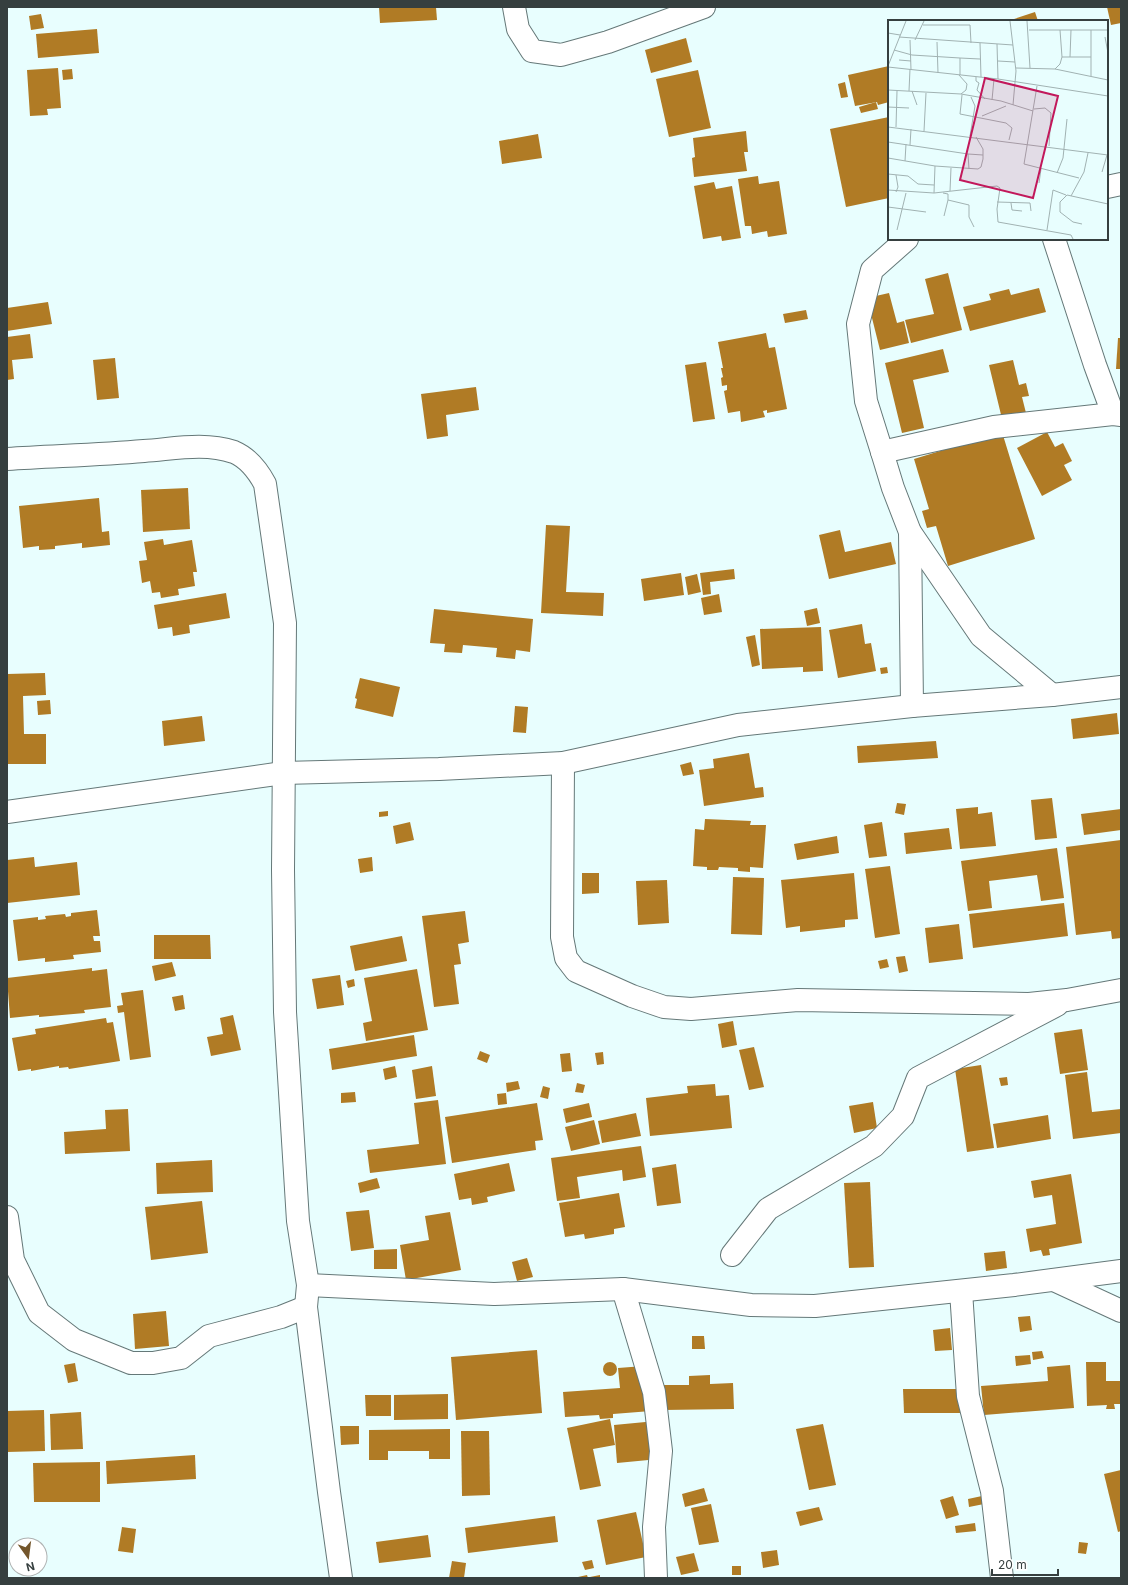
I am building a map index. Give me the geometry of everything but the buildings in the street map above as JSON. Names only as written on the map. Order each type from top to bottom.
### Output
[{"type":"street","points":[[514,7],[518,29],[532,51],[561,55],[608,42],[704,7]]},
{"type":"street","points":[[1108,187],[1121,184]]},
{"type":"street","points":[[906,240],[872,270],[858,324],[866,401],[893,488],[910,532],[981,636],[1052,695]]},
{"type":"street","points":[[882,452],[994,427],[1117,415],[1095,365],[1054,240]]},
{"type":"street","points":[[7,459],[144,451],[192,446],[220,448],[236,453],[246,459],[258,472],[265,484],[285,623],[283,773],[284,1012],[298,1221],[308,1285],[306,1307],[341,1578]]},
{"type":"street","points":[[910,532],[912,706]]},
{"type":"street","points":[[7,812],[283,773],[439,769],[563,763],[738,725],[912,706],[1052,695],[1121,687]]},
{"type":"street","points":[[563,763],[562,937],[566,958],[576,971],[632,996],[664,1007],[691,1009],[798,1000],[1029,1004],[1067,1000],[1121,990]]},
{"type":"street","points":[[732,1255],[768,1209],[874,1146],[902,1116],[918,1078],[1067,1000]]},
{"type":"street","points":[[7,1217],[13,1260],[39,1313],[74,1340],[132,1363],[153,1364],[181,1358],[209,1336],[281,1317],[306,1307]]},
{"type":"street","points":[[308,1285],[494,1294],[623,1289],[751,1305],[815,1306],[961,1291],[1121,1271]]},
{"type":"street","points":[[1054,1280],[1121,1311]]},
{"type":"street","points":[[623,1289],[654,1392],[661,1451],[654,1527],[656,1578]]},
{"type":"street","points":[[961,1291],[968,1396],[992,1491],[1002,1578]]}]
